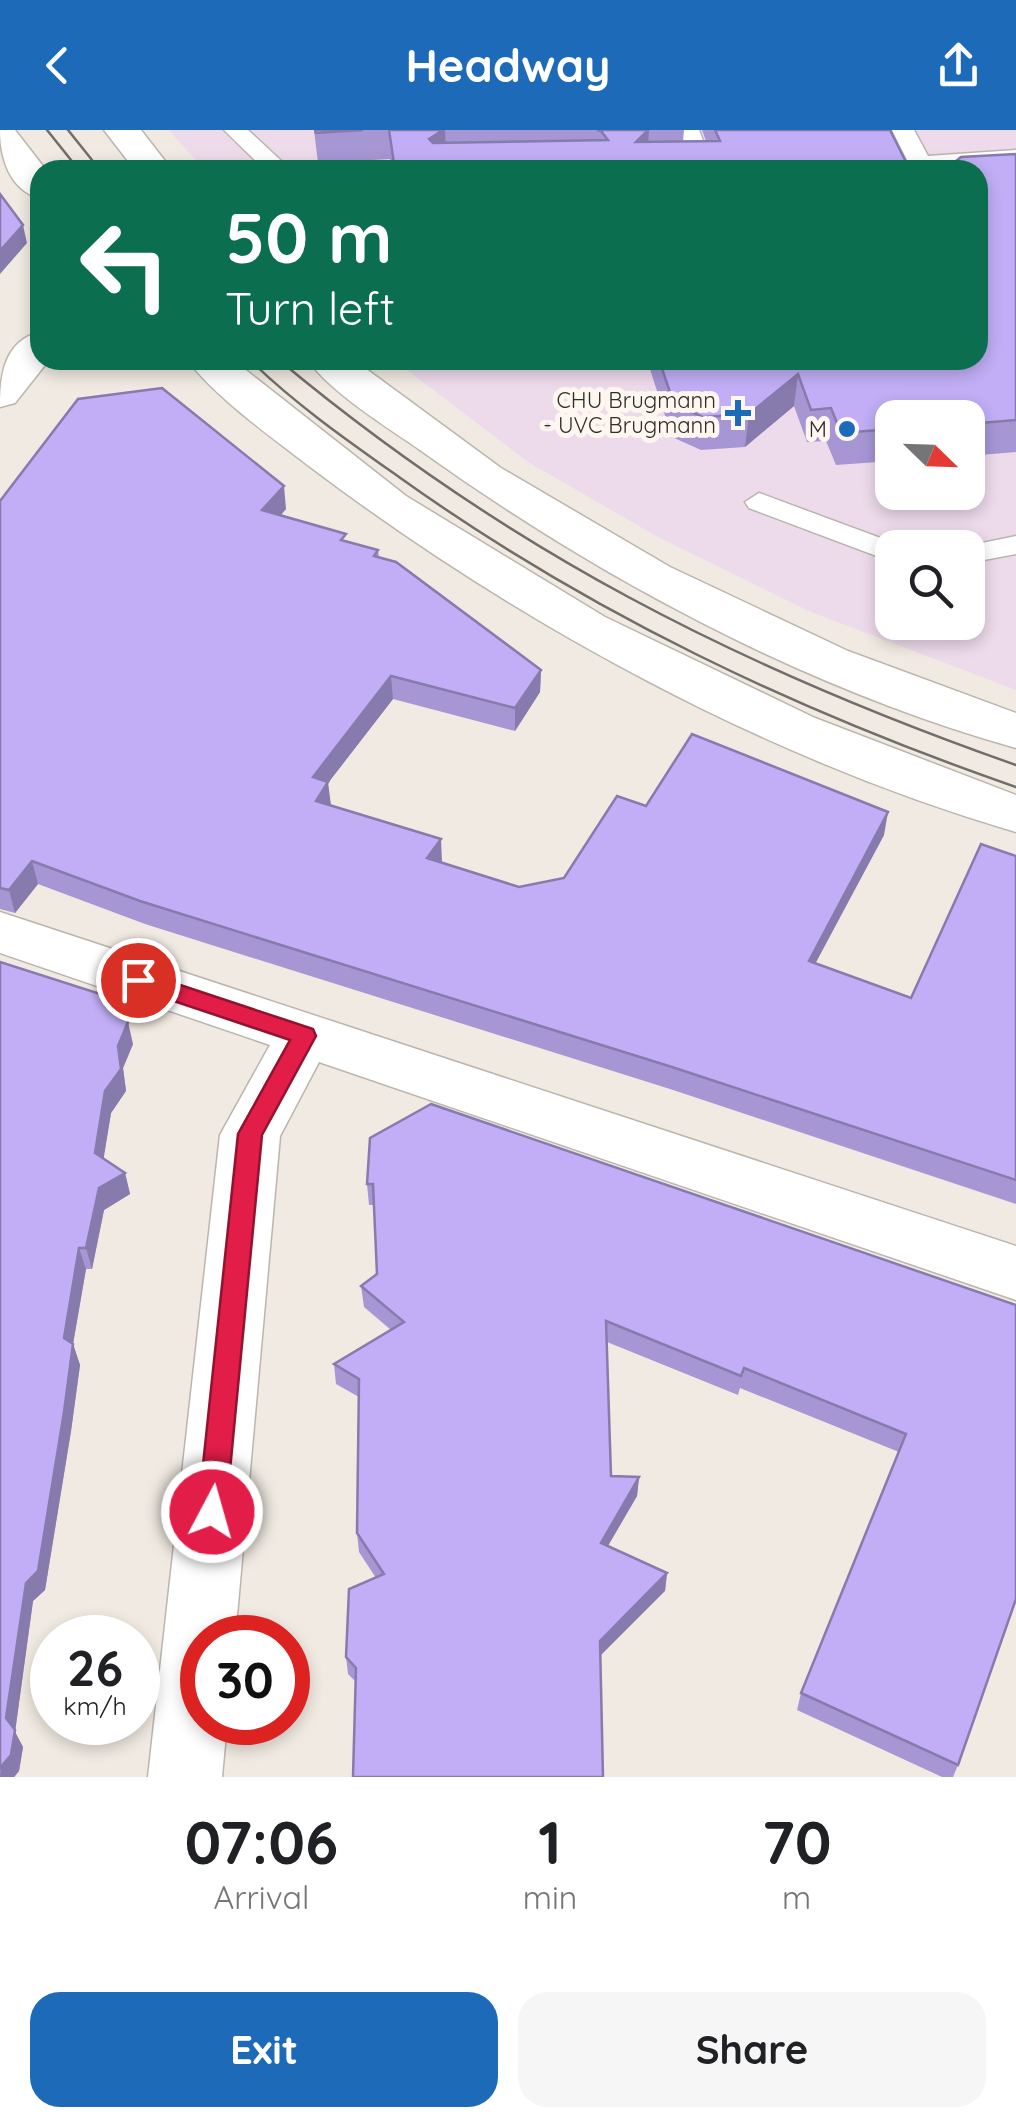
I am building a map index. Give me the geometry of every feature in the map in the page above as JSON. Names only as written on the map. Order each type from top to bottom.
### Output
[{"type":"street","points":[[122,130],[146,160]]},
{"type":"street","points":[[0,135],[30,174]]},
{"type":"street","points":[[0,394],[30,356]]},
{"type":"street","points":[[219,370],[304,444],[401,514],[632,654],[786,726],[1016,814]]},
{"type":"street","points":[[341,370],[476,474],[693,600],[831,663],[1016,730]]},
{"type":"street","points":[[0,932],[1016,1273]]},
{"type":"street","points":[[185,1777],[250,1134],[304,1036]]},
{"type":"lane","points":[[234,130],[268,160]]},
{"type":"lane","points":[[688,130],[694,160]]},
{"type":"lane","points":[[904,130],[920,160]]},
{"type":"lane","points":[[988,160],[1016,157]]},
{"type":"lane","points":[[758,502],[875,546]]},
{"type":"lane","points":[[985,551],[1016,546]]},
{"type":"shaded area","name":"CHU Brugmann - UVC Brugmann","points":[[169,130],[1016,130],[1016,690],[885,640],[985,640],[985,530],[875,530],[875,636],[811,612],[658,537],[528,462],[407,370],[988,370],[988,160],[195,160]]},
{"type":"building","points":[[315,130],[363,130],[316,133]]},
{"type":"building","points":[[389,130],[443,130],[429,139],[433,143],[608,140],[597,130],[648,130],[636,142],[720,141],[715,130],[890,130],[905,160],[394,160]]},
{"type":"building","points":[[1016,154],[1016,420],[985,423],[985,400],[875,400],[875,430],[841,433],[831,408],[811,410],[798,374],[749,414],[703,417],[674,404],[662,370],[988,370],[988,160],[957,160]]},
{"type":"building","points":[[0,194],[23,225],[0,251]]},
{"type":"building","points":[[162,388],[284,486],[262,510],[346,534],[341,540],[378,550],[374,556],[396,562],[541,670],[515,708],[391,676],[313,777],[328,782],[316,801],[441,839],[427,858],[519,887],[564,878],[617,796],[646,806],[692,734],[888,812],[809,961],[911,998],[981,844],[1016,856],[1016,1180],[672,1067],[140,901],[32,861],[9,890],[0,888],[0,501],[78,399]]},
{"type":"building","points":[[0,962],[119,1000],[128,1022],[118,1046],[121,1069],[105,1091],[95,1153],[125,1173],[99,1188],[86,1248],[79,1248],[64,1338],[73,1344],[64,1412],[38,1571],[26,1583],[6,1718],[15,1730],[11,1755],[0,1768]]},
{"type":"building","points":[[431,1104],[1016,1305],[1016,1599],[958,1765],[801,1693],[906,1434],[744,1368],[741,1376],[606,1321],[611,1476],[639,1477],[601,1543],[667,1573],[600,1641],[603,1777],[353,1777],[356,1668],[346,1657],[349,1589],[384,1574],[357,1533],[359,1379],[334,1364],[404,1322],[361,1286],[377,1274],[373,1184],[367,1184],[370,1138]]},
{"type":"tram line","points":[[47,130],[71,160]]},
{"type":"tram line","points":[[68,130],[92,160]]},
{"type":"tram line","points":[[261,370],[303,407],[399,477],[471,526],[620,615],[854,726],[1016,787]]},
{"type":"tram line","points":[[292,370],[451,490],[628,597],[815,687],[1016,765]]},
{"type":"place","name":"CHU Brugmann - UVC Brugmann","points":[[738,413]]},
{"type":"place","name":"M","points":[[847,429]]},
{"type":"route","points":[[138,980],[304,1036],[250,1134],[212,1512]]}]
